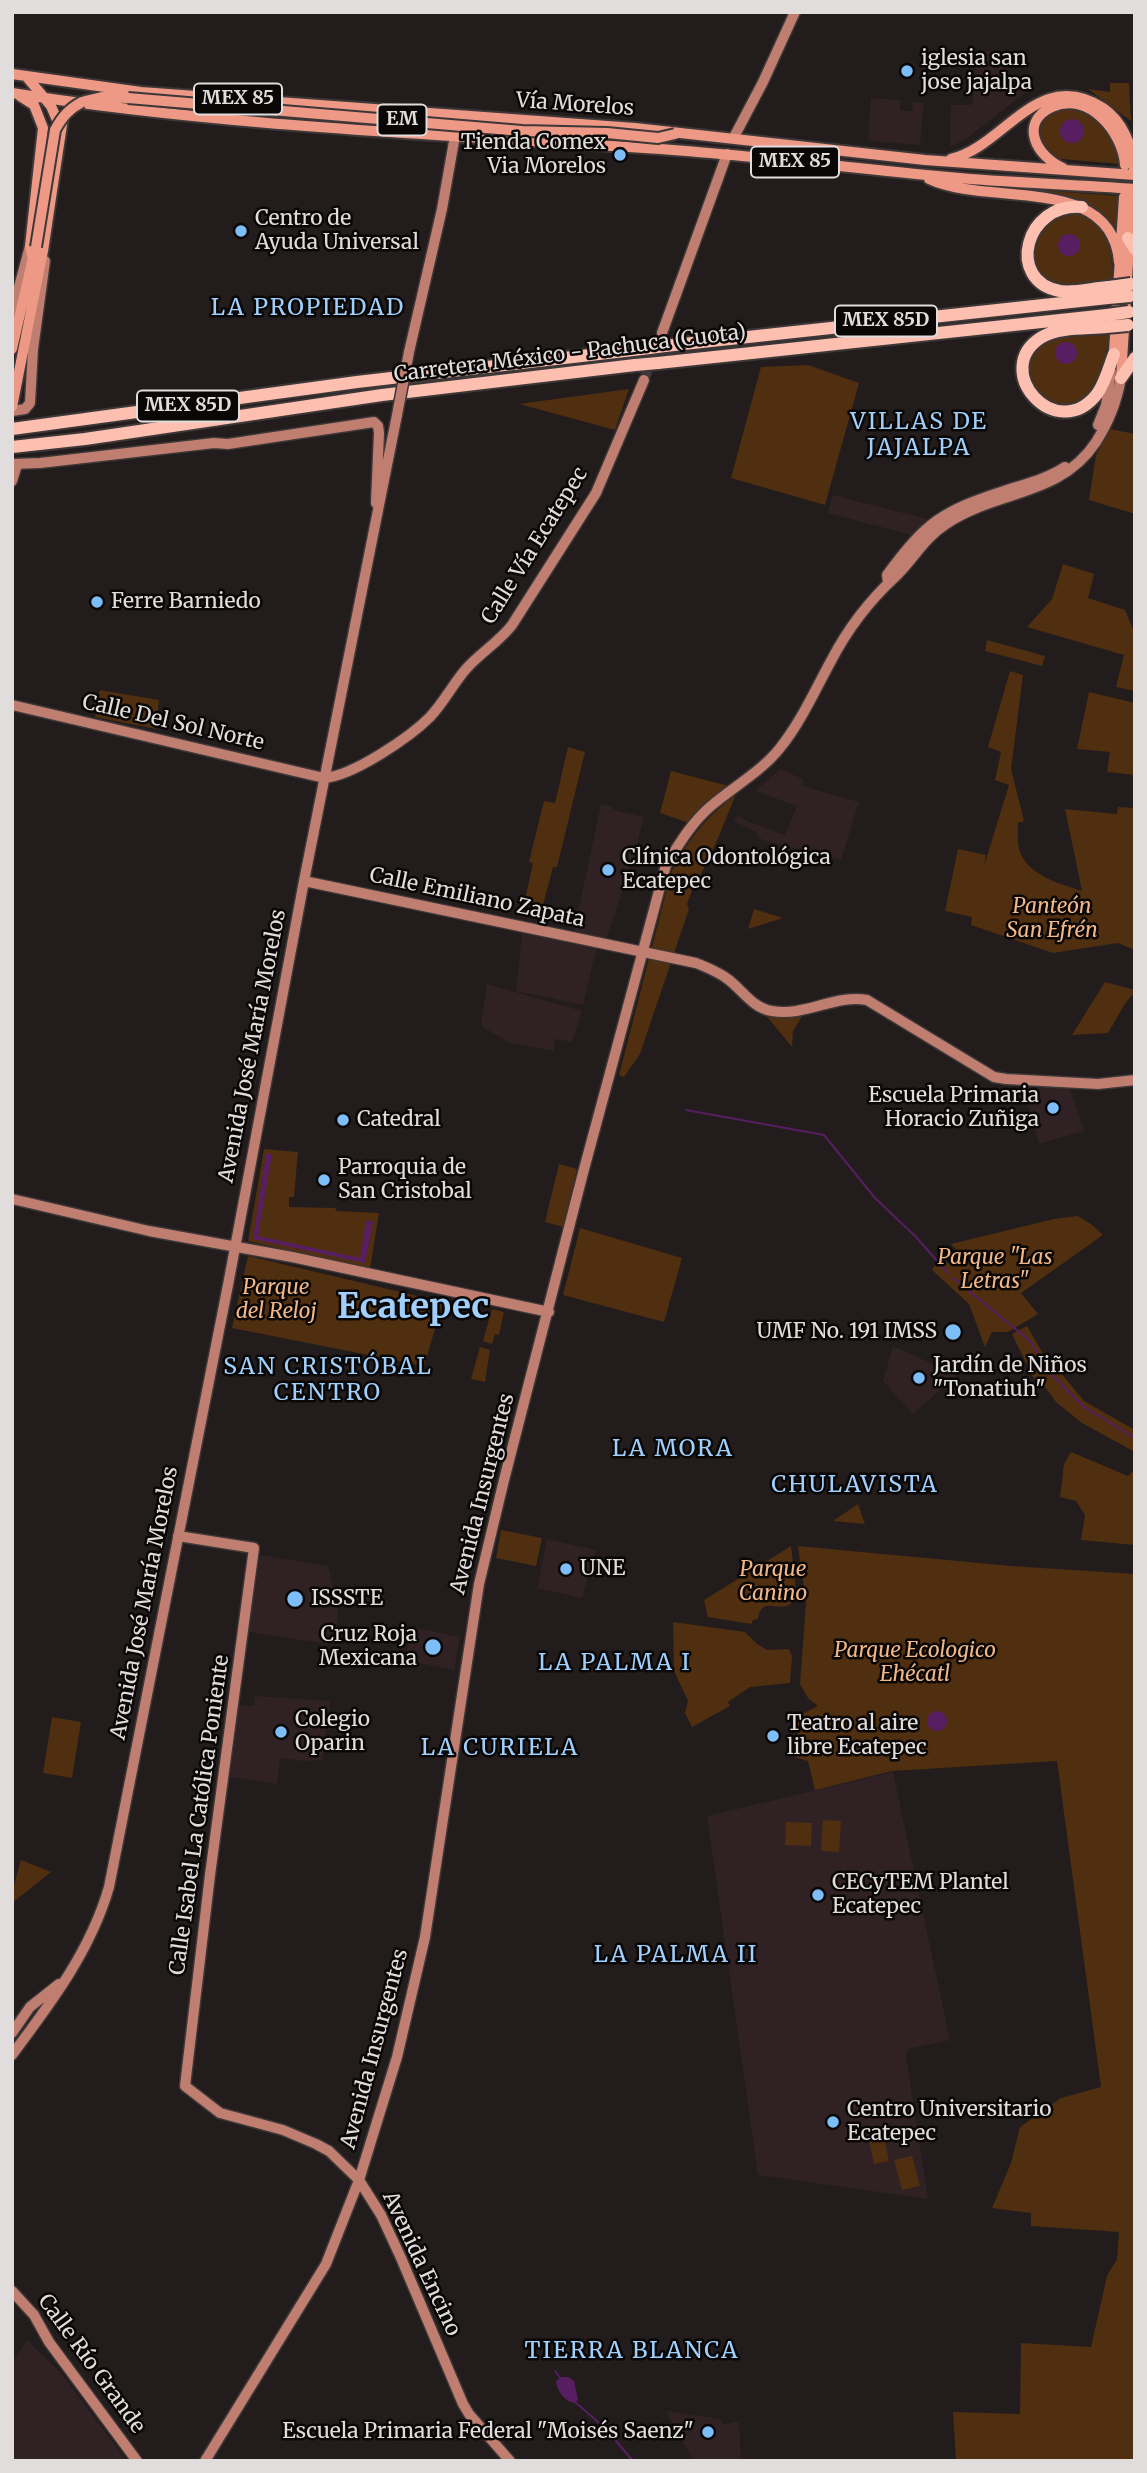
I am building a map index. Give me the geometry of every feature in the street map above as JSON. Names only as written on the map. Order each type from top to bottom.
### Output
[{"type":"highway","points":[[1082,207],[1060,209],[1039,222],[1029,242],[1029,263],[1037,278],[1054,289],[1108,292]]},
{"type":"highway","name":"Carretera México - Pachuca (Cuota)","points":[[12,429],[383,379],[642,349],[664,340],[1133,290]]},
{"type":"highway","name":"Carretera México - Pachuca (Cuota)","points":[[12,447],[85,439],[382,395],[635,365],[1132,318]]},
{"type":"highway","points":[[1107,321],[1055,332],[1038,340],[1029,349],[1024,361],[1025,385],[1036,401],[1046,408],[1058,411],[1077,409],[1088,403],[1099,390],[1114,354]]},
{"type":"highway","points":[[1120,383],[1135,358]]},
{"type":"main road","points":[[734,138],[795,12]]},
{"type":"main road","name":"Vía Morelos","points":[[12,74],[152,92],[734,138],[942,161],[1135,175]]},
{"type":"main road","points":[[26,76],[56,116],[61,130]]},
{"type":"main road","points":[[151,110],[152,92]]},
{"type":"main road","points":[[12,313],[36,248],[43,128],[34,105],[13,94]]},
{"type":"main road","name":"Vía Morelos","points":[[13,94],[151,110],[456,137],[727,155],[1130,194]]},
{"type":"main road","name":"EM","points":[[12,408],[55,130],[61,118],[82,102],[102,97],[522,131],[607,133],[658,138],[678,134]]},
{"type":"main road","points":[[942,161],[970,152],[1028,108],[1045,101],[1067,97],[1094,103],[1111,115],[1127,139],[1130,167]]},
{"type":"main road","name":"EM","points":[[12,349],[36,248],[65,101]]},
{"type":"main road","points":[[1072,171],[1046,158],[1034,140],[1034,129],[1041,116],[1051,107],[1060,104],[1084,108],[1106,121],[1121,143],[1130,167]]},
{"type":"main road","name":"Avenida José María Morelos","points":[[12,2055],[67,1977],[94,1930],[110,1887],[324,778],[409,352],[442,209],[456,137],[456,116]]},
{"type":"main road","points":[[664,340],[727,155]]},
{"type":"main road","points":[[921,174],[957,188],[1067,202],[1082,207],[1095,214],[1109,228],[1117,247],[1119,262]]},
{"type":"main road","points":[[1120,383],[1132,238],[1130,194]]},
{"type":"main road","points":[[1114,354],[1119,262],[1130,194]]},
{"type":"main road","points":[[12,408],[25,409],[30,403],[33,349],[45,262],[36,248]]},
{"type":"main road","name":"Avenida Insurgentes","points":[[888,582],[887,575],[912,540],[941,516],[970,502],[1048,476],[1077,456],[1091,438],[1103,414],[1114,354]]},
{"type":"main road","points":[[1120,383],[1135,369]]},
{"type":"main road","name":"Calle Vía Ecatepec","points":[[324,778],[338,776],[378,756],[411,733],[440,705],[467,669],[503,637],[596,493],[644,380]]},
{"type":"main road","name":"Avenida Insurgentes","points":[[205,2461],[326,2264],[359,2180],[397,2057],[421,1958],[480,1584],[504,1480],[666,865],[681,839],[708,808],[778,751],[794,729],[857,619],[935,531],[959,515],[1051,482],[1074,468],[1100,436],[1114,407],[1120,383]]},
{"type":"main road","points":[[12,481],[15,464],[214,443],[228,444],[371,422],[377,423],[379,433],[375,528]]},
{"type":"main road","name":"Calle Del Sol Norte","points":[[12,705],[324,778]]},
{"type":"main road","name":"Calle Emiliano Zapata","points":[[304,881],[696,963],[727,978],[756,1006],[769,1011],[791,1013],[854,998],[874,1003],[994,1077],[1098,1084],[1135,1080]]},
{"type":"main road","points":[[12,1199],[149,1231],[235,1246],[548,1312]]},
{"type":"main road","name":"Calle Isabel La Católica Poniente","points":[[178,1536],[254,1548],[185,2086]]},
{"type":"main road","name":"Avenida José María Morelos","points":[[12,2033],[30,2007],[67,1977]]},
{"type":"main road","name":"Avenida Encino","points":[[185,2086],[220,2113],[283,2130],[329,2151],[359,2180],[381,2215],[401,2258],[463,2404],[510,2461]]},
{"type":"main road","name":"Calle Río Grande","points":[[12,2291],[34,2315],[49,2342],[137,2461]]},
{"type":"shaded area","points":[[977,51],[1008,52],[1007,82],[1027,84],[1026,92],[966,139],[950,147],[951,105],[972,105]]},
{"type":"shaded area","points":[[871,98],[901,100],[900,110],[906,111],[912,111],[913,102],[924,103],[920,145],[868,141]]},
{"type":"shaded area","points":[[1072,119],[1083,126],[1084,131],[1077,142],[1072,143],[1061,136],[1060,131],[1067,120]]},
{"type":"shaded area","points":[[1069,234],[1077,237],[1080,245],[1077,253],[1069,256],[1061,253],[1058,245],[1061,237]]},
{"type":"shaded area","points":[[1066,342],[1074,345],[1077,353],[1074,361],[1066,364],[1058,361],[1055,353],[1058,345]]},
{"type":"shaded area","points":[[832,495],[927,519],[911,535],[828,513]]},
{"type":"shaded area","points":[[780,769],[803,779],[802,786],[859,802],[841,860],[762,840],[754,831],[734,821],[738,815],[749,822],[785,835],[797,806],[755,791]]},
{"type":"shaded area","name":"Clínica Odontológica Ecatepec","points":[[601,804],[613,807],[613,810],[644,817],[606,940],[574,932]]},
{"type":"shaded area","points":[[522,933],[597,947],[583,1005],[516,991]]},
{"type":"shaded area","points":[[487,984],[582,1011],[572,1042],[555,1039],[554,1051],[510,1043],[481,1026]]},
{"type":"shaded area","name":"Escuela Primaria Horacio Zuñiga","points":[[1069,1085],[1084,1131],[1039,1144],[1024,1086]]},
{"type":"shaded area","points":[[266,1154],[272,1154],[258,1236],[360,1258],[366,1221],[373,1221],[365,1263],[253,1239]]},
{"type":"shaded area","name":"Jardín de Niños \"Tonatiuh\"","points":[[893,1346],[957,1375],[913,1414],[883,1381]]},
{"type":"shaded area","name":"UNE","points":[[547,1539],[596,1550],[582,1598],[537,1588]]},
{"type":"shaded area","name":"ISSSTE","points":[[260,1555],[328,1566],[338,1606],[337,1628],[328,1635],[331,1640],[327,1644],[249,1632]]},
{"type":"shaded area","name":"Cruz Roja Mexicana","points":[[411,1627],[460,1637],[454,1670],[405,1660]]},
{"type":"shaded area","name":"Colegio Oparin","points":[[255,1696],[330,1701],[322,1760],[280,1758],[277,1784],[230,1777],[239,1705],[254,1706]]},
{"type":"shaded area","points":[[937,1711],[944,1714],[947,1721],[944,1728],[937,1731],[930,1728],[927,1721],[930,1714]]},
{"type":"shaded area","points":[[893,1772],[950,2040],[908,2049],[906,2057],[928,2199],[758,2175],[707,1816]]},
{"type":"shaded area","points":[[27,2340],[60,2372],[127,2461],[12,2461],[12,2363]]},
{"type":"shaded area","points":[[562,2377],[574,2381],[578,2400],[575,2403],[565,2398],[558,2389],[556,2381]]},
{"type":"shaded area","name":"Escuela Primaria Federal \"Moisés Saenz\"","points":[[666,2411],[721,2419],[722,2425],[739,2421],[741,2459],[694,2461]]},
{"type":"green space","points":[[1110,83],[1129,83],[1131,121],[1088,89],[1110,92]]},
{"type":"green space","points":[[1061,108],[1083,113],[1103,125],[1114,140],[1120,164],[1050,158],[1039,135],[1039,129],[1045,119]]},
{"type":"green space","points":[[1037,190],[1120,196],[1118,235],[1093,208],[1073,199]]},
{"type":"green space","points":[[1077,210],[1097,220],[1110,242],[1113,281],[1065,285],[1048,279],[1040,271],[1035,251],[1040,230],[1055,215]]},
{"type":"green space","points":[[1109,335],[1102,374],[1093,391],[1086,397],[1064,405],[1047,400],[1032,389],[1028,366],[1031,355],[1038,347],[1060,338]]},
{"type":"green space","points":[[808,365],[859,383],[825,505],[731,478],[761,367]]},
{"type":"green space","points":[[629,389],[615,430],[519,404]]},
{"type":"green space","points":[[1110,429],[1135,434],[1135,514],[1089,500],[1096,455]]},
{"type":"green space","points":[[1063,564],[1094,574],[1088,598],[1125,610],[1135,634],[1135,691],[1116,687],[1124,655],[1027,627],[1052,599]]},
{"type":"green space","points":[[987,640],[1045,656],[1042,666],[985,651]]},
{"type":"green space","name":"Panteón San Efrén","points":[[1010,671],[1023,675],[1011,769],[1024,821],[1018,823],[1020,852],[1024,860],[1038,873],[1082,891],[1065,809],[1117,814],[1118,807],[1135,808],[1135,950],[1118,943],[1053,953],[971,925],[972,917],[945,911],[958,849],[986,855],[984,866],[1009,785],[995,780],[1001,752],[988,747]]},
{"type":"green space","points":[[100,690],[159,700],[156,729],[95,717]]},
{"type":"green space","points":[[1089,692],[1135,703],[1135,775],[1107,772],[1110,752],[1077,749]]},
{"type":"green space","points":[[568,747],[585,752],[557,867],[553,867],[542,909],[524,905],[533,863],[529,862],[544,801],[555,803]]},
{"type":"green space","points":[[671,771],[729,786],[689,823],[660,813]]},
{"type":"green space","points":[[736,794],[687,904],[689,909],[640,1054],[624,1077],[619,1075],[671,873],[699,830]]},
{"type":"green space","points":[[754,909],[783,918],[748,929]]},
{"type":"green space","points":[[1105,982],[1135,992],[1108,1033],[1072,1035]]},
{"type":"green space","points":[[764,1013],[785,1017],[804,1013],[793,1031],[792,1047]]},
{"type":"green space","points":[[264,1149],[298,1152],[294,1197],[289,1197],[289,1207],[379,1213],[370,1269],[248,1241]]},
{"type":"green space","points":[[559,1164],[577,1169],[563,1227],[545,1222]]},
{"type":"green space","name":"Parque \"Las Letras\"","points":[[1078,1216],[1103,1235],[1021,1293],[1038,1314],[1008,1332],[992,1332],[985,1347],[969,1304],[932,1270],[939,1258],[954,1266],[963,1257],[951,1244],[1054,1219]]},
{"type":"green space","points":[[580,1228],[682,1258],[664,1322],[563,1295]]},
{"type":"green space","name":"Parque del Reloj","points":[[248,1256],[443,1302],[424,1366],[232,1328]]},
{"type":"green space","points":[[492,1309],[504,1312],[499,1335],[495,1334],[492,1344],[483,1341]]},
{"type":"green space","points":[[1027,1326],[1049,1364],[1061,1373],[1084,1401],[1135,1430],[1135,1452],[1082,1423],[1056,1402],[1045,1387],[1041,1387],[1033,1377],[1012,1334]]},
{"type":"green space","points":[[480,1347],[490,1350],[485,1382],[471,1379]]},
{"type":"green space","points":[[1071,1452],[1128,1476],[1135,1470],[1135,1545],[1081,1540],[1085,1515],[1076,1501],[1060,1497],[1064,1464]]},
{"type":"green space","points":[[858,1504],[865,1524],[833,1521]]},
{"type":"green space","points":[[501,1530],[542,1538],[536,1566],[496,1558]]},
{"type":"green space","name":"Parque Canino","points":[[791,1546],[797,1599],[786,1606],[765,1606],[758,1619],[751,1624],[708,1617],[704,1600]]},
{"type":"green space","name":"Parque Ecologico Ehécatl","points":[[798,1546],[1011,1566],[1135,1574],[1135,2461],[956,2461],[953,2412],[1020,2414],[1021,2343],[1091,2347],[1107,2276],[1117,2259],[1119,2232],[1031,2226],[1031,2213],[992,2208],[1011,2163],[1020,2127],[1061,2098],[1101,2087],[1057,1761],[892,1771],[815,1790],[808,1761],[791,1756],[798,1742],[796,1717],[818,1706],[808,1698],[800,1684],[806,1603]]},
{"type":"green space","points":[[673,1622],[745,1632],[767,1650],[789,1649],[792,1656],[790,1683],[750,1687],[728,1702],[730,1706],[692,1727],[685,1713],[688,1701],[674,1671]]},
{"type":"green space","points":[[52,1717],[81,1722],[72,1778],[43,1773]]},
{"type":"green space","points":[[823,1820],[841,1821],[839,1852],[821,1851]]},
{"type":"green space","points":[[786,1822],[812,1823],[811,1846],[785,1845]]},
{"type":"green space","points":[[21,1860],[51,1872],[12,1903],[12,1892]]},
{"type":"green space","points":[[882,2128],[889,2161],[874,2164],[867,2131]]},
{"type":"green space","points":[[912,2156],[920,2186],[902,2190],[894,2160]]},
{"type":"waterway","points":[[686,1110],[824,1135],[875,1198],[915,1236],[948,1273]]},
{"type":"waterway","points":[[953,1278],[1030,1341],[1053,1376],[1084,1407],[1135,1438]]},
{"type":"waterway","points":[[555,2371],[561,2379]]},
{"type":"waterway","points":[[575,2402],[605,2428],[633,2461]]},
{"type":"tunnel","points":[[644,380],[662,333]]},
{"type":"place","name":"iglesia san jose jajalpa","points":[[907,71]]},
{"type":"place","name":"Tienda Comex Via Morelos","points":[[620,155]]},
{"type":"place","name":"Centro de Ayuda Universal","points":[[241,231]]},
{"type":"place","name":"Ferre Barniedo","points":[[97,602]]},
{"type":"place","name":"Clínica Odontológica Ecatepec","points":[[608,870]]},
{"type":"place","name":"Escuela Primaria Horacio Zuñiga","points":[[1053,1108]]},
{"type":"place","name":"Catedral","points":[[343,1120]]},
{"type":"place","name":"Parroquia de San Cristobal","points":[[324,1180]]},
{"type":"place","name":"UMF No. 191 IMSS","points":[[953,1332]]},
{"type":"place","name":"Jardín de Niños \"Tonatiuh\"","points":[[919,1378]]},
{"type":"place","name":"UNE","points":[[566,1569]]},
{"type":"place","name":"ISSSTE","points":[[295,1599]]},
{"type":"place","name":"Cruz Roja Mexicana","points":[[433,1647]]},
{"type":"place","name":"Colegio Oparin","points":[[281,1732]]},
{"type":"place","name":"Teatro al aire libre Ecatepec","points":[[773,1736]]},
{"type":"place","name":"CECyTEM Plantel Ecatepec","points":[[818,1895]]},
{"type":"place","name":"Centro Universitario Ecatepec","points":[[833,2122]]},
{"type":"place","name":"Escuela Primaria Federal \"Moisés Saenz\"","points":[[708,2432]]},
{"type":"district","name":"LA PROPIEDAD","points":[[308,308]]},
{"type":"district","name":"VILLAS DE JAJALPA","points":[[919,435]]},
{"type":"district","name":"Ecatepec","points":[[413,1308]]},
{"type":"district","name":"SAN CRISTÓBAL CENTRO","points":[[328,1380]]},
{"type":"district","name":"LA MORA","points":[[673,1449]]},
{"type":"district","name":"CHULAVISTA","points":[[855,1485]]},
{"type":"district","name":"LA PALMA I","points":[[615,1663]]},
{"type":"district","name":"LA CURIELA","points":[[500,1748]]},
{"type":"district","name":"LA PALMA II","points":[[676,1955]]},
{"type":"district","name":"TIERRA BLANCA","points":[[632,2351]]}]
